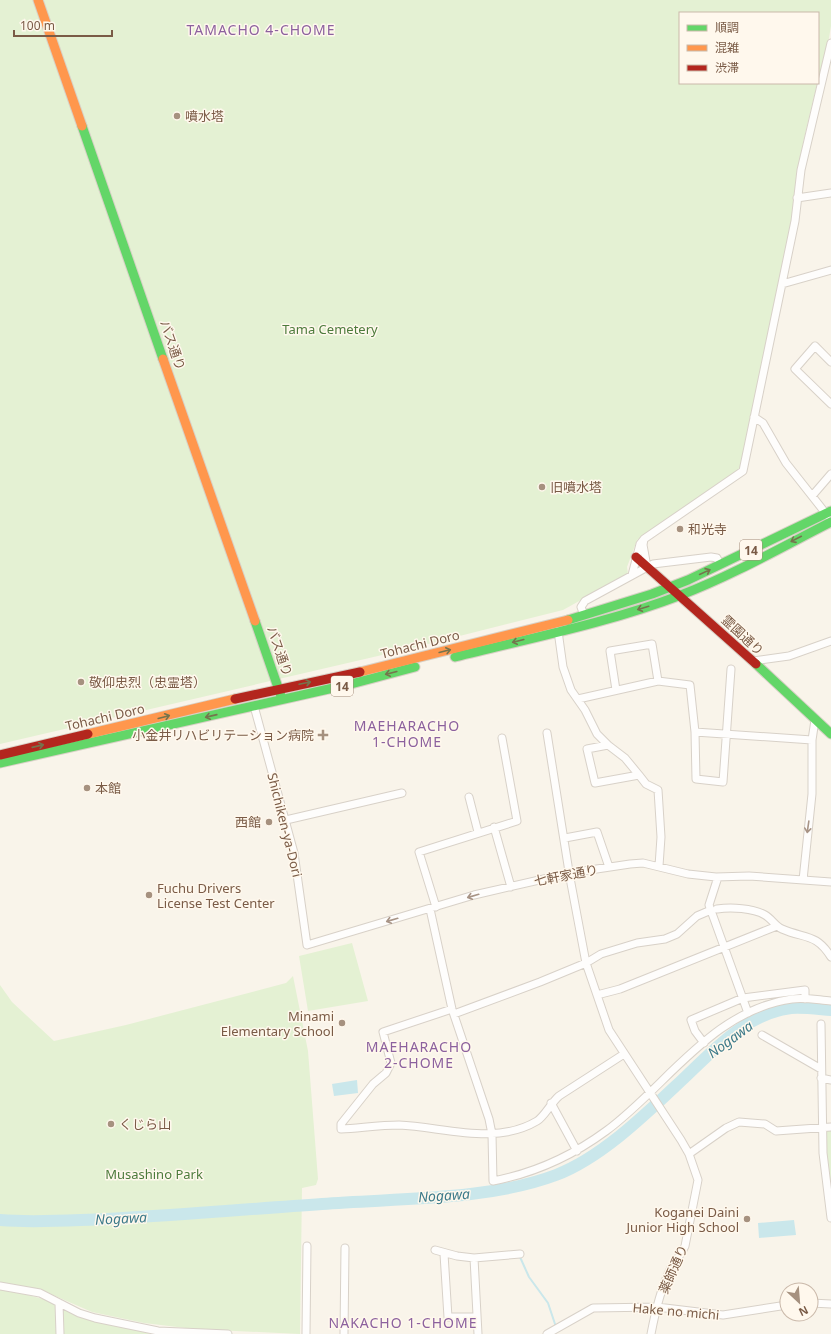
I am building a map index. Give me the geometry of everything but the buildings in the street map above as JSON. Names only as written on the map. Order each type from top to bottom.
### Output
[{"type":"main road","name":"バス通り","points":[[38,0],[282,700]]},
{"type":"main road","name":"Tohachi Doro","points":[[0,755],[204,706],[400,663],[557,623],[670,587],[830,517]]},
{"type":"main road","name":"Tohachi Doro","points":[[0,764],[257,706],[606,619],[680,595],[830,517]]},
{"type":"main road","name":"霊園通り","points":[[636,557],[753,661],[831,734]]},
{"type":"main road","points":[[204,706],[234,704],[254,700],[258,702],[257,706]]},
{"type":"street","points":[[632,575],[640,544],[644,539],[743,470],[782,284],[801,170],[831,43]]},
{"type":"street","points":[[797,198],[831,192]]},
{"type":"street","points":[[782,284],[831,270]]},
{"type":"street","points":[[831,362],[815,346],[795,368],[831,404]]},
{"type":"street","points":[[754,417],[763,424],[786,463],[830,517]]},
{"type":"street","points":[[812,496],[831,474]]},
{"type":"street","points":[[644,539],[643,545],[647,567]]},
{"type":"street","points":[[584,615],[581,607],[585,601],[653,564],[711,557],[717,558],[720,565]]},
{"type":"street","points":[[558,631],[564,672],[573,696],[578,699],[597,734],[625,758],[646,784],[658,790],[661,837],[659,866]]},
{"type":"street","points":[[753,661],[789,656],[831,641]]},
{"type":"street","points":[[616,690],[610,651],[652,644],[658,681]]},
{"type":"street","points":[[578,699],[658,681],[690,685],[695,732],[696,779],[723,782],[731,669]]},
{"type":"street","name":"Shichiken-ya-Dori","points":[[257,706],[286,820],[299,879],[307,945]]},
{"type":"street","points":[[803,880],[812,794],[812,740],[815,720]]},
{"type":"street","points":[[695,732],[812,740]]},
{"type":"street","points":[[547,733],[565,838],[573,899],[586,963],[610,1030],[689,1154],[726,1128],[739,1122],[756,1122],[765,1124],[776,1131],[823,1129],[831,1127]]},
{"type":"street","points":[[502,738],[517,821],[478,832],[454,842],[419,852],[433,908],[453,1011],[489,1119],[492,1134],[493,1181],[539,1169],[577,1150],[607,1130],[650,1093],[704,1042],[728,1023],[748,1013],[784,1001],[805,999],[831,1000]]},
{"type":"street","points":[[608,745],[587,748],[594,783],[639,775]]},
{"type":"street","points":[[286,820],[402,793]]},
{"type":"street","points":[[469,797],[478,832]]},
{"type":"street","points":[[494,827],[511,887]]},
{"type":"street","points":[[565,838],[597,832],[609,867]]},
{"type":"street","name":"七軒家通り","points":[[307,945],[474,895],[570,873],[630,864],[659,866],[688,874],[718,877],[749,876],[831,882]]},
{"type":"street","points":[[718,877],[709,905],[714,910],[724,947],[748,1013]]},
{"type":"street","points":[[624,1054],[551,1103],[540,1120],[527,1127],[492,1134],[467,1133],[397,1125],[341,1129],[341,1124],[373,1084],[386,1073],[391,1063],[383,1032],[501,997],[586,963],[601,954],[621,948],[665,939],[677,934],[697,916],[714,910],[734,908],[765,915],[777,926],[814,939],[826,949],[831,957]]},
{"type":"street","points":[[597,995],[623,988],[777,926]]},
{"type":"street","points":[[704,1042],[695,1031],[691,1020],[743,998],[805,990],[805,999]]},
{"type":"street","points":[[820,1024],[823,1129],[827,1194],[831,1218]]},
{"type":"street","points":[[762,1035],[821,1069]]},
{"type":"street","points":[[821,1078],[831,1080]]},
{"type":"street","points":[[551,1103],[577,1150]]},
{"type":"street","name":"薬師通り","points":[[650,1334],[657,1307],[670,1269],[681,1255],[685,1246],[698,1180],[689,1154]]},
{"type":"street","points":[[306,1334],[308,1246]]},
{"type":"street","points":[[344,1248],[344,1334]]},
{"type":"street","points":[[435,1250],[444,1254],[474,1258],[520,1254]]},
{"type":"street","points":[[444,1254],[448,1318],[476,1317]]},
{"type":"street","points":[[474,1258],[478,1334]]},
{"type":"street","points":[[0,1286],[40,1293],[79,1313],[158,1332],[228,1334]]},
{"type":"street","points":[[59,1303],[60,1334]]},
{"type":"street","points":[[819,1303],[831,1304]]},
{"type":"street","name":"Hake no michi","points":[[547,1334],[593,1308],[657,1307],[723,1315],[779,1306]]},
{"type":"green space","name":"Tama Cemetery","points":[[0,0],[831,0],[831,26],[819,77],[819,12],[679,12],[679,84],[818,84],[801,152],[792,219],[739,471],[637,540],[627,567],[628,574],[563,610],[408,649],[0,744]]},
{"type":"green space","points":[[352,943],[368,1001],[308,1011],[299,956]]},
{"type":"green space","name":"Musashino Park","points":[[293,976],[308,1051],[318,1179],[316,1185],[302,1188],[300,1334],[194,1329],[144,1323],[92,1312],[46,1292],[0,1283],[0,985],[12,1002],[54,1041],[126,1025],[286,983]]},
{"type":"green space","points":[[831,1129],[831,1208],[825,1130]]},
{"type":"green space","points":[[0,1288],[51,1301],[82,1317],[164,1334],[0,1334]]},
{"type":"water","points":[[357,1080],[358,1093],[334,1096],[332,1084]]},
{"type":"water","points":[[794,1220],[796,1235],[759,1238],[758,1223]]},
{"type":"waterway","name":"Nogawa","points":[[0,1220],[40,1221],[107,1219],[441,1197],[501,1190],[529,1183],[556,1175],[590,1158],[638,1121],[718,1046],[744,1026],[774,1012],[791,1008],[831,1010]]},
{"type":"waterway","points":[[520,1257],[529,1277],[548,1303],[556,1327]]},
{"type":"traffic: fast","points":[[82,126],[163,359]]},
{"type":"traffic: fast","points":[[568,620],[652,594],[688,580],[831,511]]},
{"type":"traffic: fast","points":[[455,657],[597,622],[626,614],[681,595],[719,579],[831,522]]},
{"type":"traffic: fast","points":[[255,621],[281,696]]},
{"type":"traffic: fast","points":[[756,664],[831,734]]},
{"type":"traffic: fast","points":[[0,763],[351,684],[415,667]]},
{"type":"traffic: slow","points":[[38,0],[82,126]]},
{"type":"traffic: slow","points":[[163,359],[255,621]]},
{"type":"traffic: slow","points":[[360,672],[568,620]]},
{"type":"traffic: slow","points":[[88,734],[235,699]]},
{"type":"traffic: jam","points":[[636,557],[756,664]]},
{"type":"traffic: jam","points":[[235,699],[360,672]]},
{"type":"traffic: jam","points":[[0,755],[88,734]]},
{"type":"place","name":"噴水塔","points":[[177,116]]},
{"type":"place","name":"旧噴水塔","points":[[542,487]]},
{"type":"place","name":"和光寺","points":[[680,529]]},
{"type":"place","name":"敬仰忠烈（忠霊塔）","points":[[81,682]]},
{"type":"place","name":"小金井リハビリテーション病院","points":[[323,735]]},
{"type":"place","name":"本館","points":[[87,788]]},
{"type":"place","name":"西館","points":[[269,822]]},
{"type":"place","name":"Fuchu Drivers License Test Center","points":[[149,895]]},
{"type":"place","name":"Minami Elementary School","points":[[342,1023]]},
{"type":"place","name":"くじら山","points":[[111,1124]]},
{"type":"place","name":"Koganei Daini Junior High School","points":[[747,1219]]},
{"type":"district","name":"TAMACHO 4-CHOME","points":[[261,29]]},
{"type":"district","name":"MAEHARACHO 1-CHOME","points":[[407,734]]},
{"type":"district","name":"MAEHARACHO 2-CHOME","points":[[419,1054]]},
{"type":"district","name":"NAKACHO 1-CHOME","points":[[403,1322]]}]
